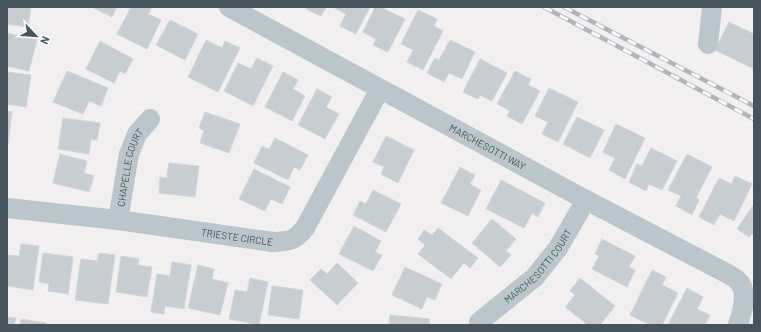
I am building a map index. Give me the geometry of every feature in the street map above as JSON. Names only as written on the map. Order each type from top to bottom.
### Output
[{"type":"street","name":"MARCHESOTTI WAY","points":[[229,7],[586,200],[730,275],[739,281],[743,289],[744,302],[738,325]]},
{"type":"street","points":[[708,44],[712,7]]},
{"type":"street","name":"TRIESTE CIRCLE","points":[[7,208],[118,220],[273,242],[286,241],[297,237],[305,228],[380,88]]},
{"type":"street","name":"CHAPELLE COURT","points":[[118,220],[129,154],[137,134],[150,119]]},
{"type":"street","name":"MARCHESOTTI COURT","points":[[479,322],[535,277],[558,248],[586,200]]},
{"type":"building","points":[[7,7],[31,7],[28,27],[7,24]]},
{"type":"building","points":[[92,7],[117,7],[112,17]]},
{"type":"building","points":[[131,7],[152,7],[148,14],[161,20],[147,49],[117,34]]},
{"type":"building","points":[[307,7],[326,7],[321,16],[306,9]]},
{"type":"building","points":[[333,7],[370,7],[356,34],[340,26],[346,14]]},
{"type":"building","points":[[375,7],[380,7],[405,19],[388,52],[373,45],[376,39],[363,32]]},
{"type":"building","points":[[418,10],[437,19],[434,26],[443,31],[423,70],[407,62],[413,50],[401,44]]},
{"type":"building","points":[[170,20],[198,34],[185,60],[156,45]]},
{"type":"building","points":[[729,22],[754,34],[754,69],[715,50]]},
{"type":"building","points":[[7,33],[37,40],[29,71],[7,66]]},
{"type":"building","points":[[206,40],[222,48],[225,41],[240,48],[218,92],[188,77]]},
{"type":"building","points":[[450,40],[475,52],[462,79],[449,73],[444,82],[427,73],[435,58],[439,60]]},
{"type":"building","points":[[100,41],[133,59],[125,74],[120,71],[114,83],[86,69]]},
{"type":"building","points":[[257,58],[273,66],[253,106],[224,91],[238,63],[251,69]]},
{"type":"building","points":[[480,59],[507,73],[492,101],[480,95],[478,99],[463,92]]},
{"type":"building","points":[[67,71],[108,88],[101,106],[89,101],[83,114],[53,102]]},
{"type":"building","points":[[515,71],[531,79],[528,85],[540,91],[522,124],[507,116],[510,111],[497,104]]},
{"type":"building","points":[[7,72],[31,75],[26,107],[7,104]]},
{"type":"building","points":[[283,72],[298,80],[293,89],[305,96],[292,121],[265,107]]},
{"type":"building","points":[[549,88],[578,102],[558,142],[542,134],[548,122],[535,116]]},
{"type":"building","points":[[317,89],[332,97],[326,107],[339,114],[325,139],[298,125]]},
{"type":"building","points":[[7,111],[12,112],[8,144],[7,144]]},
{"type":"building","points":[[205,112],[240,124],[229,153],[200,143],[204,131],[199,128]]},
{"type":"building","points":[[577,117],[604,130],[590,158],[563,144]]},
{"type":"building","points":[[63,118],[100,123],[97,140],[91,139],[89,154],[58,149]]},
{"type":"building","points":[[616,124],[645,138],[625,179],[609,170],[615,158],[603,152]]},
{"type":"building","points":[[386,136],[414,150],[398,183],[381,174],[384,167],[373,162]]},
{"type":"building","points":[[275,138],[308,155],[300,170],[294,167],[288,180],[254,163],[262,146],[269,149]]},
{"type":"building","points":[[651,148],[677,161],[662,190],[649,184],[646,191],[629,182],[637,164],[642,166]]},
{"type":"building","points":[[60,154],[87,161],[84,173],[94,176],[89,192],[53,183]]},
{"type":"building","points":[[687,154],[712,167],[696,198],[699,200],[692,215],[676,206],[681,196],[668,190]]},
{"type":"building","points":[[169,163],[199,166],[195,197],[159,193],[160,177],[167,178]]},
{"type":"building","points":[[460,167],[475,175],[470,184],[481,190],[468,216],[441,203]]},
{"type":"building","points":[[254,169],[290,187],[282,204],[271,199],[265,211],[239,199]]},
{"type":"building","points":[[735,176],[752,184],[734,221],[720,214],[714,225],[699,217],[719,178],[731,184]]},
{"type":"building","points":[[501,180],[545,203],[538,217],[532,213],[524,228],[486,209]]},
{"type":"building","points":[[373,190],[401,204],[386,232],[353,215],[360,201],[366,204]]},
{"type":"building","points":[[754,204],[754,235],[752,234],[749,237],[737,229]]},
{"type":"building","points":[[492,219],[516,239],[506,251],[511,255],[500,267],[472,243]]},
{"type":"building","points":[[354,226],[381,241],[375,252],[382,255],[373,271],[339,254]]},
{"type":"building","points":[[438,228],[478,258],[470,268],[464,263],[451,279],[418,254],[425,245],[418,239],[424,230],[432,235]]},
{"type":"building","points":[[602,239],[635,256],[629,267],[635,270],[627,287],[592,269],[599,256],[595,254]]},
{"type":"building","points":[[21,244],[39,246],[33,290],[7,286],[7,255],[19,256]]},
{"type":"building","points":[[43,253],[73,257],[68,294],[48,291],[49,284],[39,282]]},
{"type":"building","points":[[99,253],[115,255],[108,304],[75,300],[81,259],[97,261]]},
{"type":"building","points":[[121,256],[139,259],[138,265],[152,267],[147,297],[116,292]]},
{"type":"building","points":[[172,262],[191,265],[184,309],[165,306],[164,314],[151,312],[157,274],[170,276]]},
{"type":"building","points":[[337,263],[358,283],[337,305],[310,280],[321,269],[327,274]]},
{"type":"building","points":[[198,265],[214,269],[212,279],[228,283],[220,315],[188,308]]},
{"type":"building","points":[[405,267],[442,284],[435,300],[427,297],[422,309],[392,295]]},
{"type":"building","points":[[652,270],[666,277],[662,285],[678,293],[662,325],[650,325],[630,315]]},
{"type":"building","points":[[250,278],[268,282],[259,325],[229,319],[235,290],[247,292]]},
{"type":"building","points":[[580,278],[615,306],[600,325],[588,325],[565,307],[575,295],[570,291]]},
{"type":"building","points":[[272,286],[303,290],[299,319],[268,315]]},
{"type":"building","points":[[687,288],[703,297],[697,309],[710,315],[705,325],[668,325]]},
{"type":"building","points":[[390,315],[430,319],[429,325],[389,325]]},
{"type":"building","points":[[7,317],[16,318],[14,325],[7,325]]},
{"type":"building","points":[[21,319],[46,323],[46,325],[20,325]]},
{"type":"railway","points":[[544,7],[754,119]]},
{"type":"railway","points":[[564,7],[754,106]]}]
